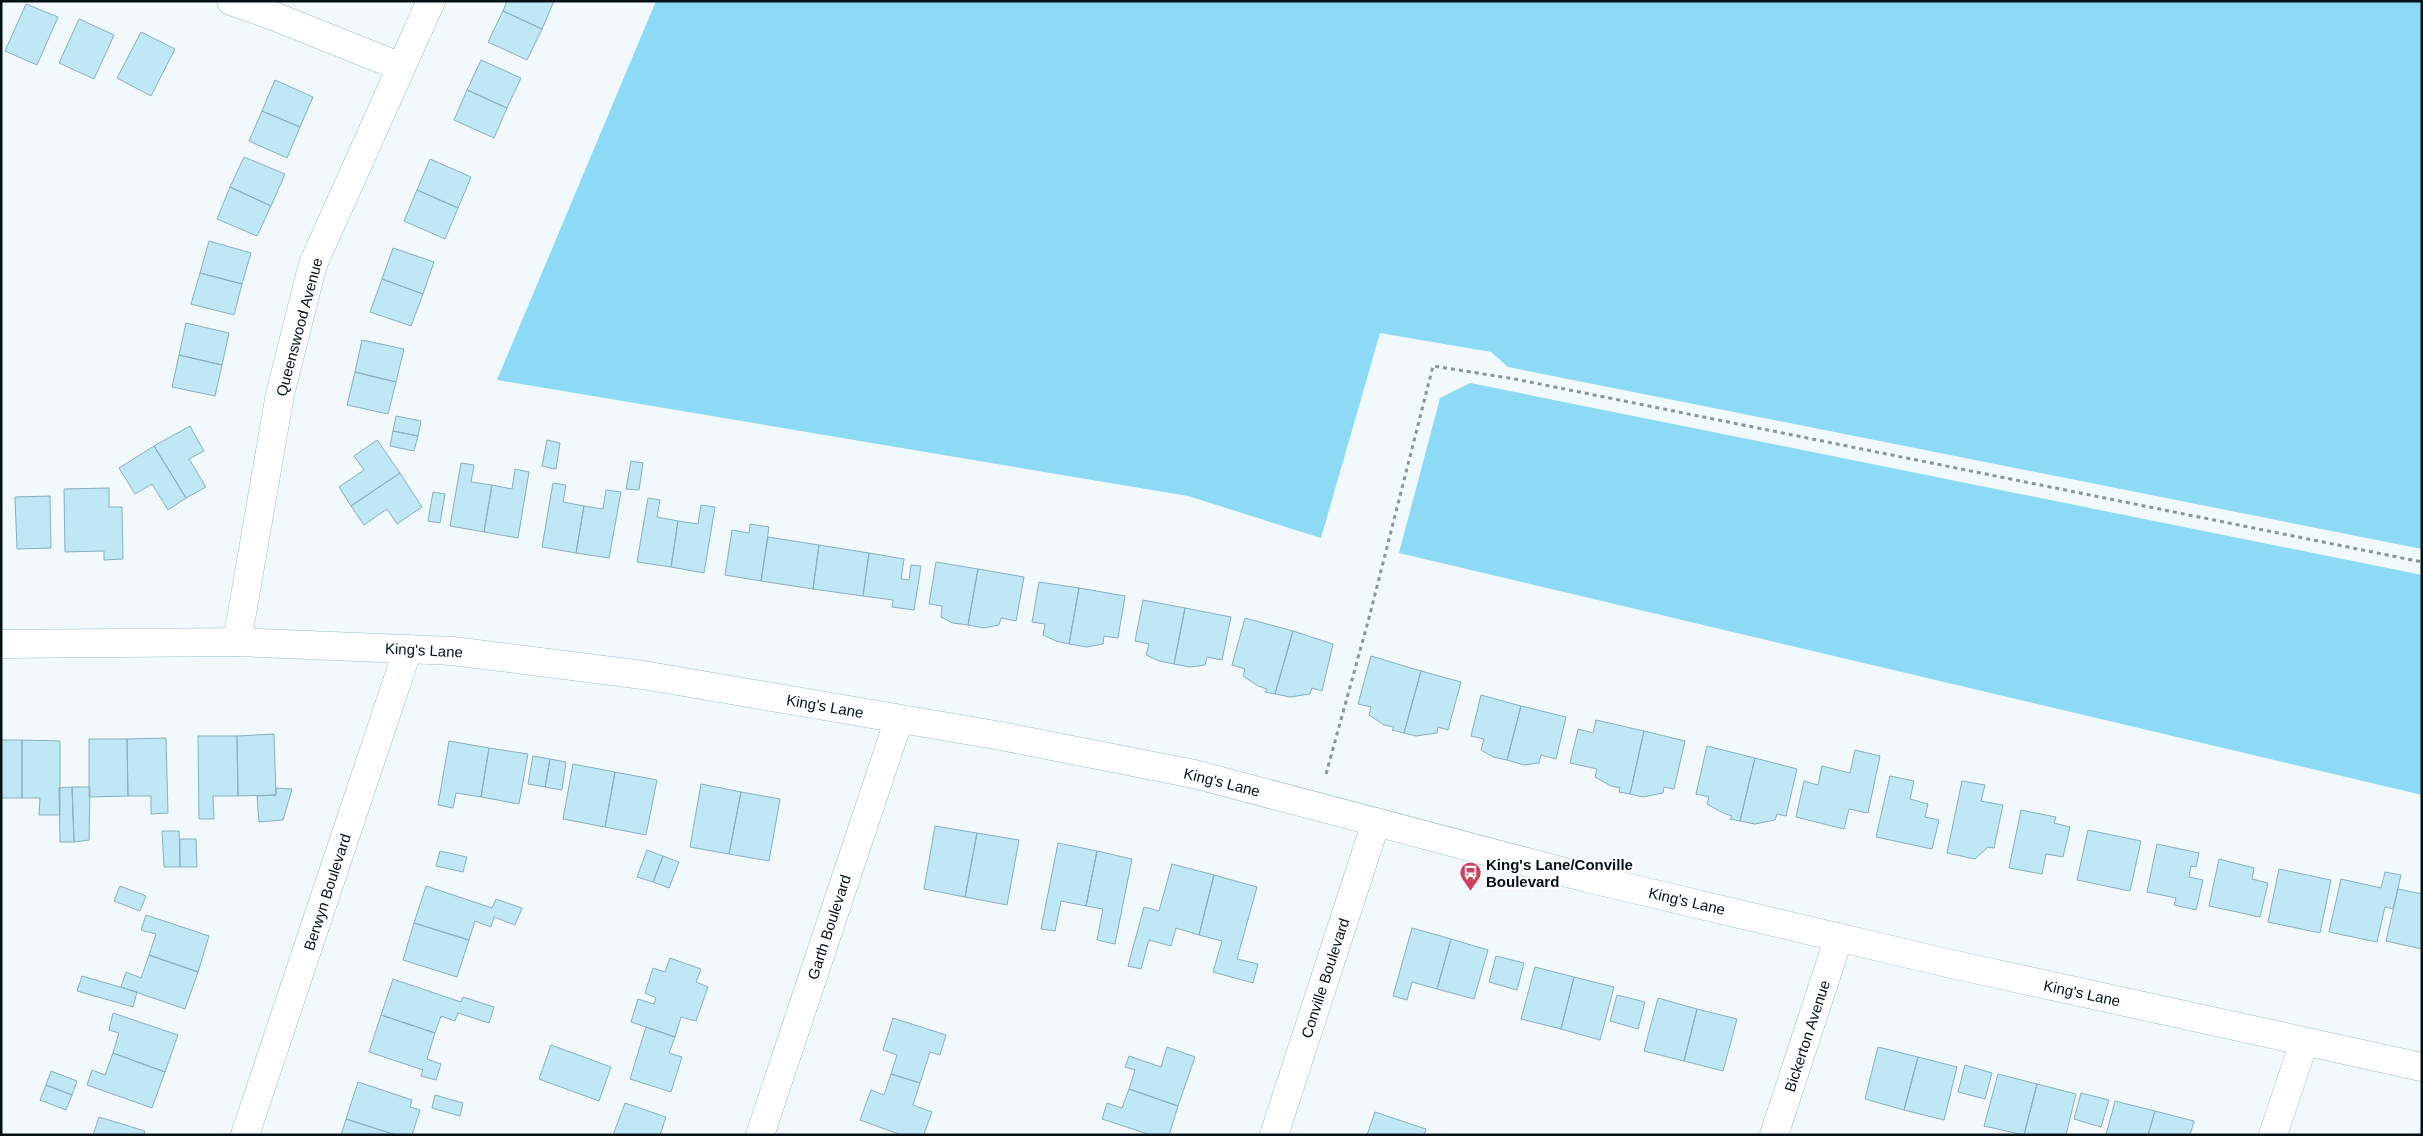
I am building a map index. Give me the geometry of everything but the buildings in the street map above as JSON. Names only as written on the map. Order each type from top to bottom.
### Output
[{"type":"street","points":[[231,1],[276,16],[402,67]]},
{"type":"street","name":"Queenswood Avenue","points":[[237,642],[280,394],[313,264],[431,1]]},
{"type":"street","name":"King's Lane","points":[[1,644],[237,642],[453,650],[643,675],[899,719],[1194,774],[1587,878],[1839,937],[2422,1067]]},
{"type":"street","name":"Berwyn Boulevard","points":[[245,1135],[408,649]]},
{"type":"street","name":"Garth Boulevard","points":[[760,1135],[899,719]]},
{"type":"street","name":"Conville Boulevard","points":[[1274,1135],[1376,822]]},
{"type":"street","name":"Bickerton Avenue","points":[[1774,1135],[1839,937]]},
{"type":"street","points":[[2273,1135],[2304,1042]]},
{"type":"path","points":[[1316,806],[1369,618],[1433,366],[1525,381],[2422,562]]},
{"type":"shaded area","points":[[656,1],[2422,1],[2422,549],[1508,367],[1491,352],[1380,333],[1321,538],[1188,496],[497,380]]},
{"type":"shaded area","points":[[1470,383],[2422,575],[2422,795],[1399,553],[1440,398]]},
{"type":"place","name":"King's Lane/Conville Boulevard","points":[[1470,892]]}]
